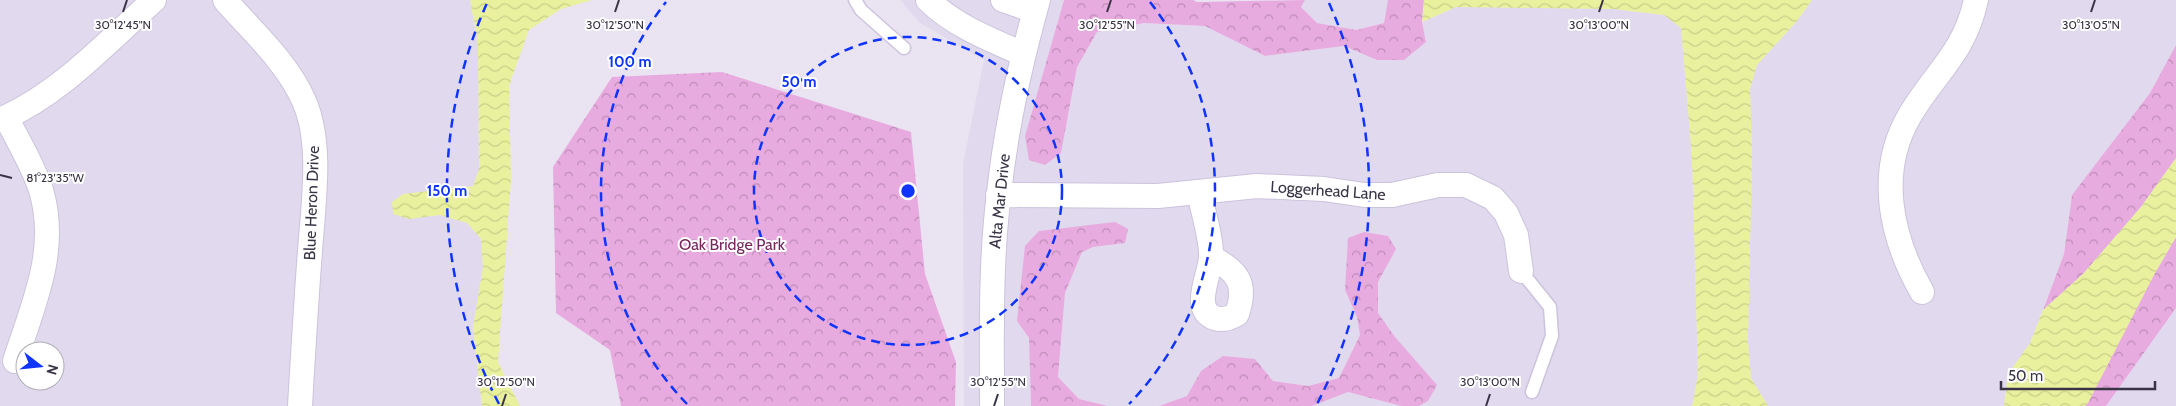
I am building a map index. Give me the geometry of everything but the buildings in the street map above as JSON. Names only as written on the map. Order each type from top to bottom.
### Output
[{"type":"street","points":[[21,341],[44,266],[48,237],[48,218],[40,189],[3,119],[37,100],[68,77],[154,0]]},
{"type":"street","name":"Blue Heron Drive","points":[[225,0],[291,76],[304,102],[313,130],[312,209],[300,406]]},
{"type":"street","points":[[928,0],[949,18],[977,34],[1023,54]]},
{"type":"street","points":[[1003,0],[1036,5]]},
{"type":"street","points":[[1922,292],[1902,254],[1894,228],[1890,192],[1892,165],[1898,139],[1910,114],[1951,61],[1966,34],[1976,0]]},
{"type":"street","name":"Alta Mar Drive","points":[[992,406],[993,257],[998,195],[1007,132],[1023,54],[1036,5]]},
{"type":"street","name":"Loggerhead Lane","points":[[998,195],[1149,196],[1199,193],[1257,186],[1324,188],[1364,195],[1392,195],[1438,185],[1466,185],[1480,190],[1493,198],[1506,213],[1516,236],[1521,271]]},
{"type":"street","points":[[1199,193],[1212,257]]},
{"type":"lane","points":[[855,0],[861,10],[904,48]]},
{"type":"lane","points":[[1521,271],[1550,307],[1552,336],[1532,392]]},
{"type":"shaded area","points":[[0,0],[470,0],[478,42],[479,169],[473,186],[403,194],[409,219],[440,215],[467,223],[481,239],[483,267],[473,327],[482,406],[0,406]]},
{"type":"shaded area","points":[[900,0],[1064,0],[1025,136],[1061,153],[1077,67],[1097,32],[1144,23],[1205,26],[1265,56],[1344,46],[1377,60],[1426,42],[1422,22],[1456,7],[1613,9],[1664,15],[1681,28],[1692,157],[1698,375],[1692,406],[1419,406],[1428,401],[1395,337],[1378,313],[1377,282],[1396,249],[1345,290],[1357,317],[1360,335],[1339,378],[1308,386],[1273,381],[1255,359],[1201,371],[1187,396],[1159,406],[1108,406],[1079,399],[1058,378],[1065,293],[1082,252],[1093,247],[1125,243],[1068,227],[1017,321],[1029,338],[1031,406],[964,406],[963,164],[984,60],[920,23]]},
{"type":"shaded area","points":[[1305,0],[1388,0],[1384,23],[1356,30],[1317,23],[1301,7]]},
{"type":"shaded area","points":[[1812,0],[2176,0],[2176,45],[2150,93],[2072,195],[2064,254],[2030,343],[2008,374],[2004,406],[1768,406],[1751,378],[1748,341],[1752,154],[1750,89],[1757,65],[1797,21]]},
{"type":"shaded area","points":[[2176,308],[2176,406],[2106,406]]},
{"type":"shaded area","points":[[1348,392],[1401,406],[1312,406]]},
{"type":"green space","points":[[1064,0],[1193,0],[1197,2],[1305,0],[1301,7],[1317,23],[1356,30],[1384,23],[1388,0],[1424,0],[1422,22],[1426,42],[1404,60],[1377,60],[1344,46],[1265,56],[1205,26],[1144,23],[1097,32],[1077,67],[1061,153],[1045,165],[1029,160],[1025,136]]},
{"type":"green space","points":[[2176,45],[2176,158],[2141,207],[2083,274],[2043,310],[2064,254],[2072,195],[2150,93]]},
{"type":"green space","name":"Oak Bridge Park","points":[[722,72],[911,132],[925,274],[956,362],[955,406],[621,406],[610,350],[556,313],[553,167],[612,77]]},
{"type":"green space","points":[[1115,222],[1128,229],[1125,243],[1093,247],[1082,252],[1065,293],[1058,377],[1079,399],[1108,406],[1031,406],[1029,338],[1017,321],[1025,246],[1039,231]]},
{"type":"green space","points":[[1364,232],[1388,236],[1396,249],[1378,282],[1378,313],[1395,337],[1437,385],[1428,401],[1419,406],[1401,406],[1348,392],[1312,406],[1159,406],[1187,396],[1201,371],[1223,356],[1255,359],[1273,381],[1308,386],[1339,378],[1360,335],[1357,317],[1345,290],[1348,238]]},
{"type":"green space","points":[[2176,237],[2176,308],[2106,406],[2085,406],[2155,273]]},
{"type":"water","points":[[470,0],[592,0],[561,9],[529,30],[509,86],[511,180],[498,362],[520,406],[482,406],[473,327],[483,267],[481,239],[467,223],[440,215],[409,219],[393,214],[392,202],[403,194],[473,186],[479,169],[478,42]]},
{"type":"water","points":[[1424,0],[1812,0],[1797,21],[1757,65],[1750,89],[1752,154],[1748,341],[1751,378],[1768,406],[1692,406],[1698,375],[1692,157],[1681,28],[1664,15],[1613,9],[1456,7],[1422,22]]},
{"type":"water","points":[[2176,158],[2176,237],[2155,273],[2088,403],[2085,406],[2004,406],[2008,374],[2030,343],[2043,310],[2083,274],[2141,207]]}]
